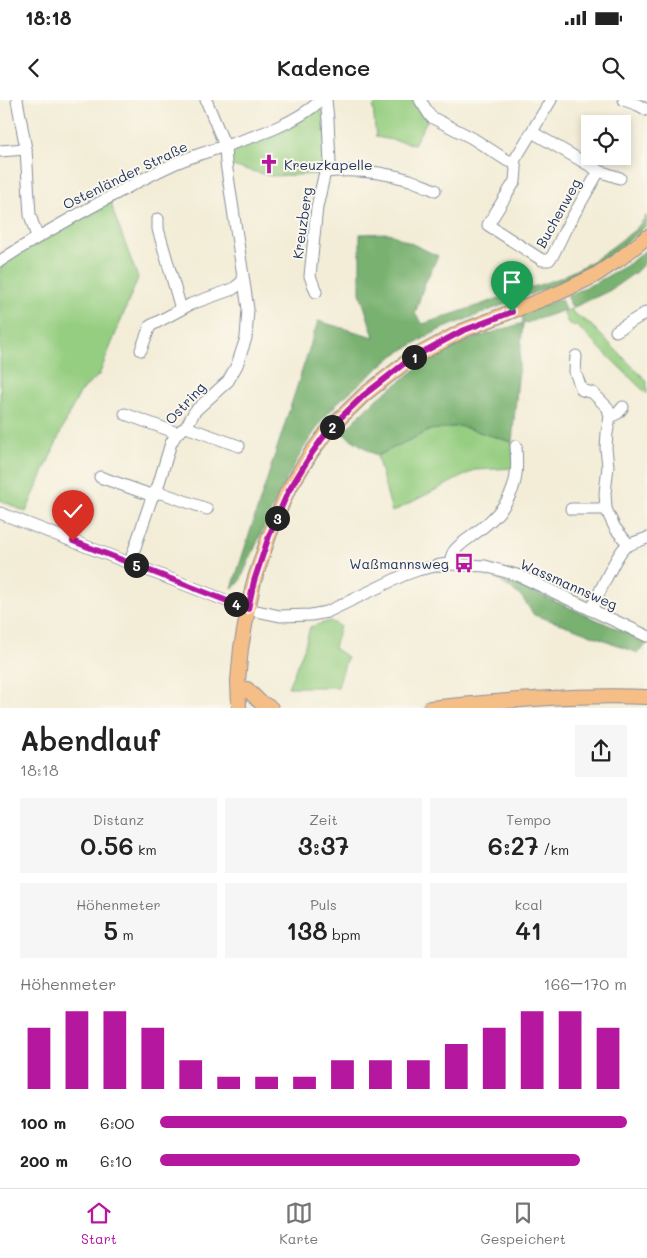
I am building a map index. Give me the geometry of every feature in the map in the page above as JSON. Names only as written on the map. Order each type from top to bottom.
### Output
[{"type":"main road","points":[[248,708],[242,685],[240,658],[254,581],[269,536],[288,492],[329,429],[364,395],[410,359],[462,331],[561,292],[594,276],[621,258],[647,237]]},
{"type":"main road","points":[[231,708],[242,685]]},
{"type":"main road","points":[[239,708],[242,685]]},
{"type":"main road","points":[[242,685],[260,702],[271,708]]},
{"type":"main road","points":[[430,708],[562,697],[647,697]]},
{"type":"street","points":[[17,100],[26,149],[30,215],[37,237]]},
{"type":"street","name":"Ostring","points":[[130,562],[171,443],[195,411],[228,381],[237,365],[246,338],[248,308],[225,146],[206,100]]},
{"type":"street","name":"Ostenländer Straße","points":[[0,261],[37,237],[124,189],[174,164],[264,133],[291,120],[315,106],[321,100]]},
{"type":"street","name":"Kreuzberg","points":[[316,292],[310,276],[317,207],[325,172],[330,163],[326,100]]},
{"type":"street","points":[[435,100],[423,104],[431,117],[472,138],[508,161],[514,161],[551,100]]},
{"type":"street","points":[[624,100],[647,110]]},
{"type":"street","name":"Buchenweg","points":[[532,132],[599,171],[620,178]]},
{"type":"street","points":[[0,150],[26,149]]},
{"type":"street","name":"Buchenweg","points":[[514,161],[516,169],[515,180],[488,225],[542,260],[548,260],[553,255],[564,230],[599,171]]},
{"type":"street","points":[[325,172],[374,172],[410,180],[435,190]]},
{"type":"street","points":[[158,218],[158,229],[181,309]]},
{"type":"street","points":[[141,350],[150,326],[181,309],[233,289],[244,281]]},
{"type":"street","points":[[616,331],[647,312]]},
{"type":"street","points":[[576,356],[575,372],[582,390],[593,393],[608,408],[610,417],[606,432],[608,466],[605,492],[606,509],[615,528],[629,545]]},
{"type":"street","points":[[610,417],[624,407]]},
{"type":"street","points":[[125,414],[239,446]]},
{"type":"street","points":[[450,564],[455,549],[500,511],[511,494],[517,463],[516,446]]},
{"type":"street","points":[[100,477],[148,494],[162,493],[207,509]]},
{"type":"street","points":[[571,509],[606,509]]},
{"type":"street","name":"Wassmannsweg","points":[[0,513],[248,609],[280,616],[311,615],[327,612],[404,575],[431,567],[450,564],[485,566],[520,576],[647,636]]},
{"type":"street","points":[[591,610],[623,549],[629,545],[646,540]]},
{"type":"green space","points":[[380,100],[416,100],[421,115],[428,119],[414,144],[376,137],[373,107]]},
{"type":"green space","points":[[324,105],[329,156],[322,174],[271,176],[228,165],[239,146]]},
{"type":"green space","points":[[111,201],[138,278],[99,375],[81,391],[67,418],[26,512],[0,500],[0,267],[33,243]]},
{"type":"green space","points":[[647,215],[647,225],[616,252],[594,267],[562,282],[439,330],[394,355],[338,402],[321,422],[305,446],[281,489],[239,583],[232,588],[318,321],[374,337],[360,293],[360,234],[389,233],[438,256],[424,285],[415,314],[423,324],[560,278],[591,262],[611,248],[636,229]]},
{"type":"green space","points":[[646,250],[647,261],[636,272],[609,291],[572,308],[567,296],[626,266]]},
{"type":"green space","points":[[561,299],[565,310],[523,324],[512,442],[460,426],[430,430],[377,456],[342,433],[372,403],[416,369],[462,342],[523,323],[522,313]]},
{"type":"green space","points":[[571,309],[573,313],[589,323],[647,381],[647,394],[578,327],[568,323],[563,312]]},
{"type":"green space","points":[[460,426],[512,442],[515,468],[475,470],[392,512],[377,456],[430,430]]},
{"type":"green space","points":[[497,579],[523,587],[647,642],[647,644],[638,653],[534,615],[521,596]]},
{"type":"green space","points":[[330,621],[340,626],[334,648],[347,657],[338,687],[288,687],[304,649],[310,627]]},
{"type":"place","name":"Kreuzkapelle","points":[[269,164]]},
{"type":"place","name":"Waßmannsweg","points":[[464,563]]},
{"type":"route","points":[[73,541],[248,609],[254,581],[269,536],[288,492],[329,429],[364,395],[410,359],[462,331],[512,312]]}]
